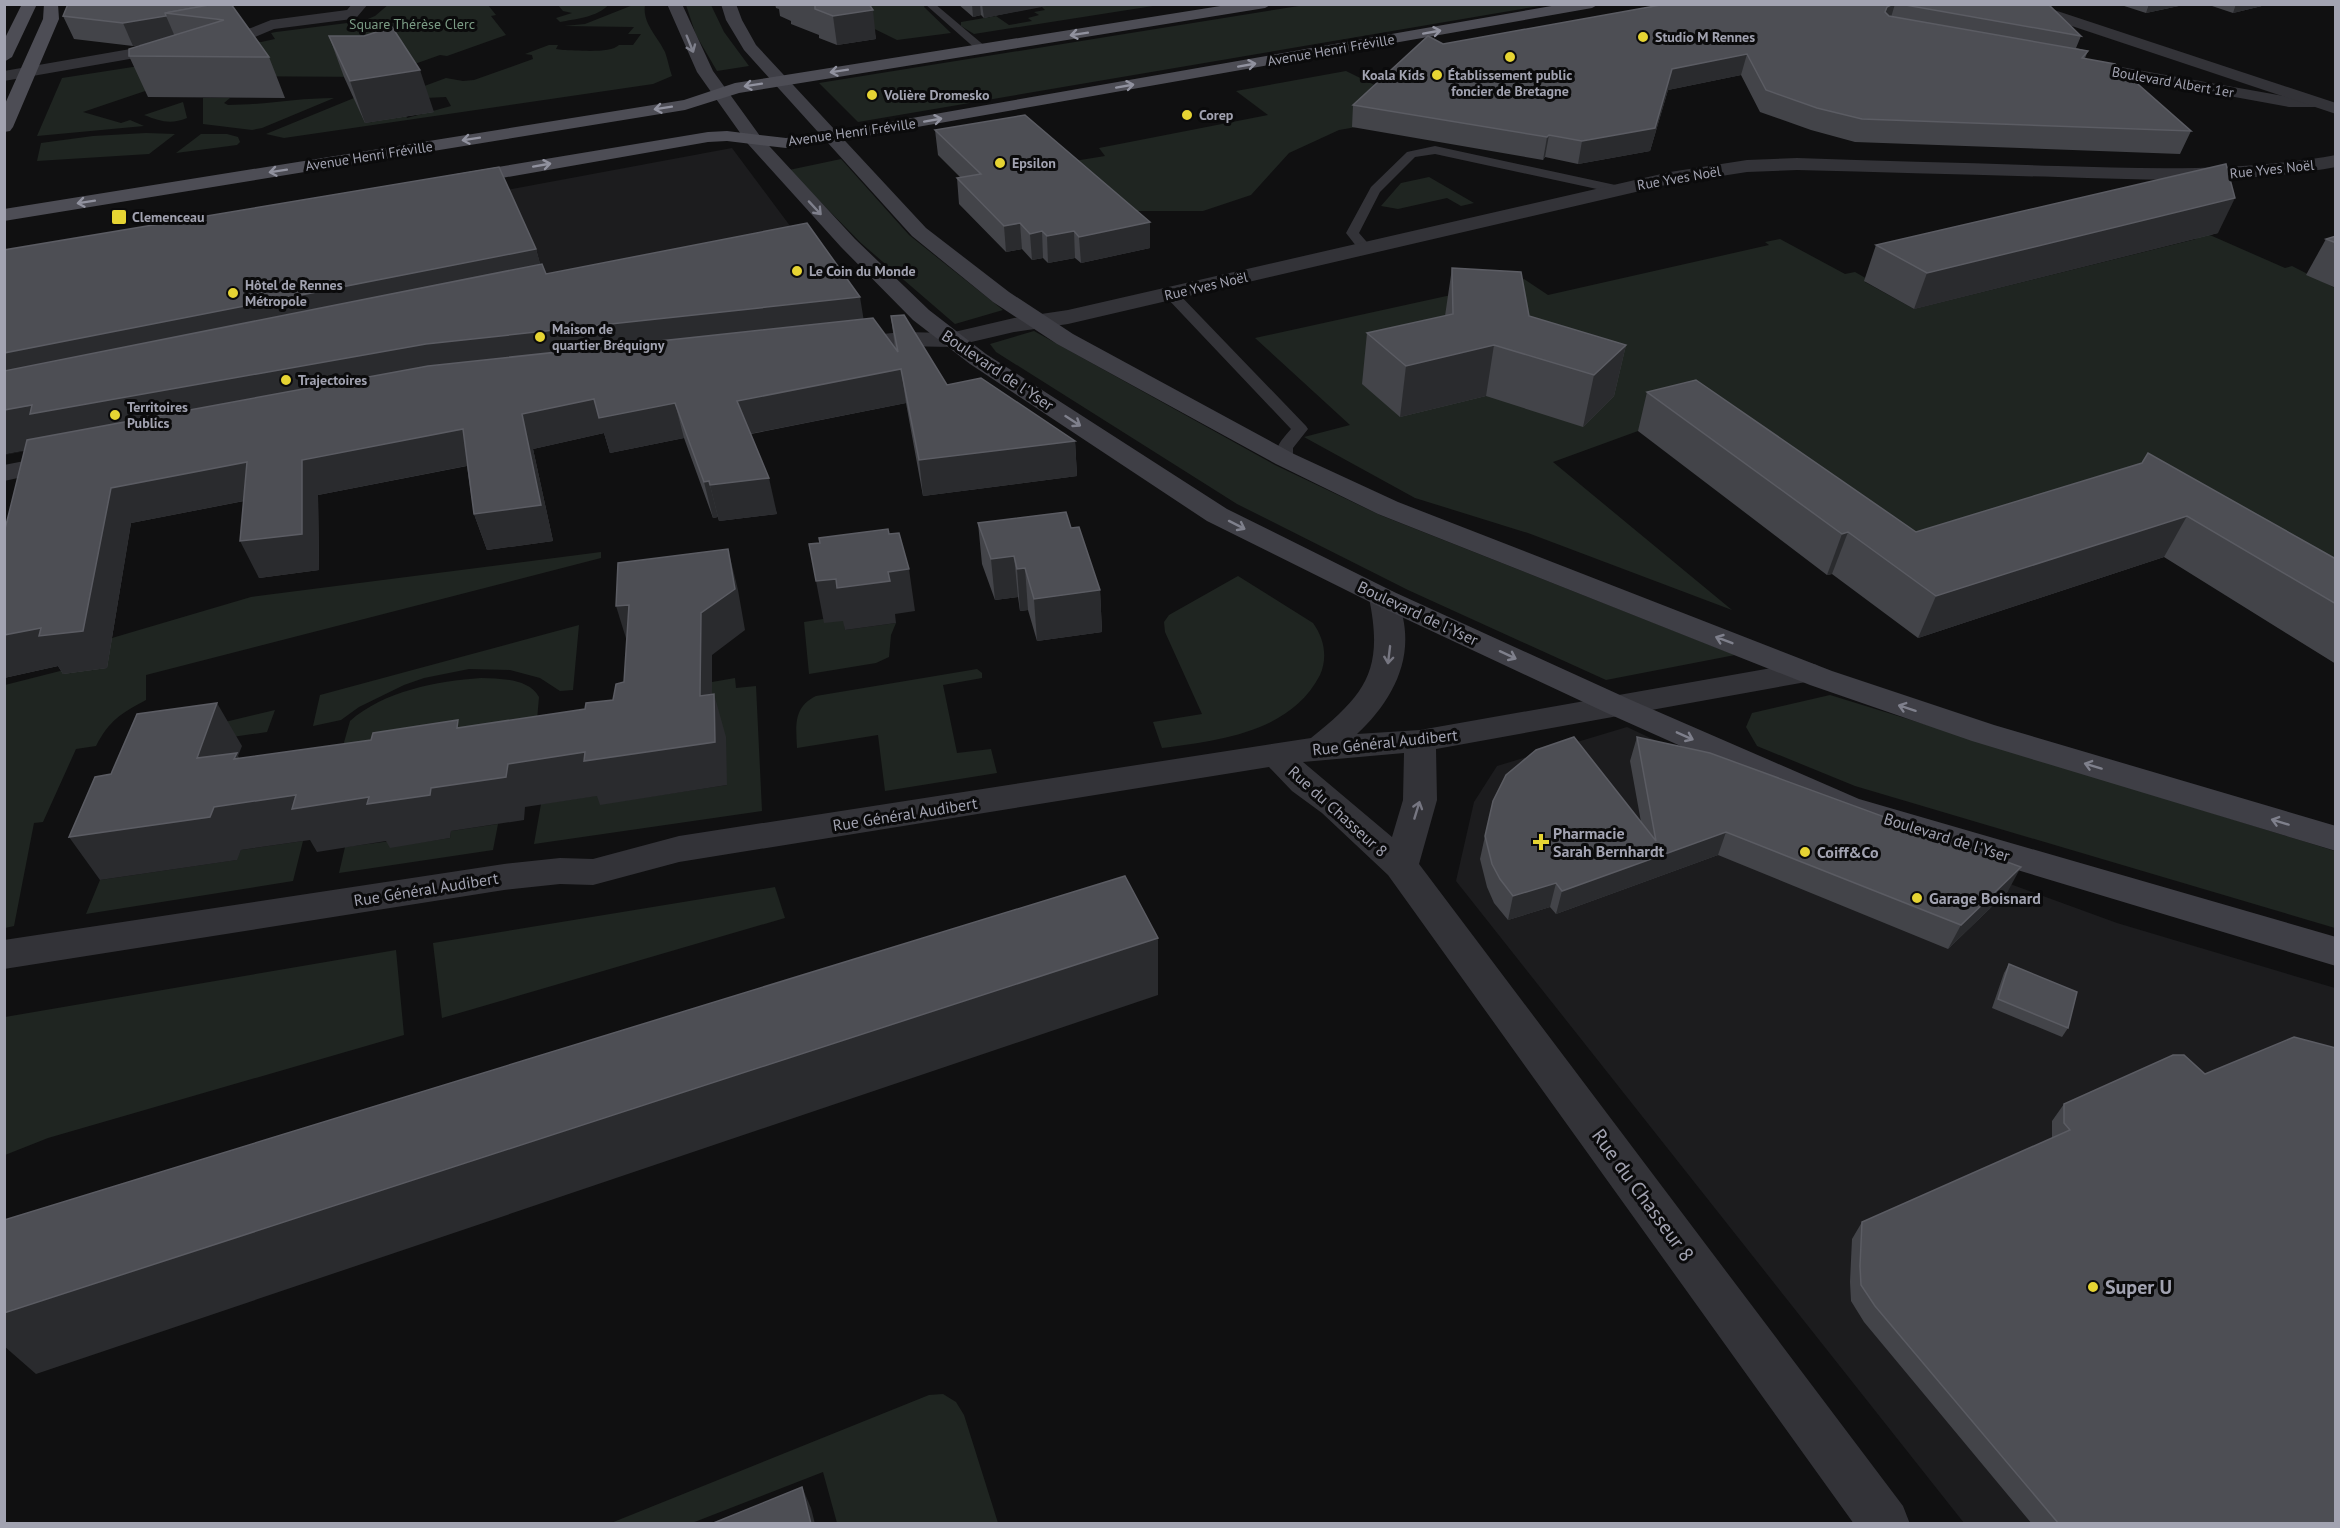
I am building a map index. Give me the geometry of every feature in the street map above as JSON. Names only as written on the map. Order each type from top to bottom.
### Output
[{"type":"main road","points":[[4,57],[30,4]]},
{"type":"main road","name":"Boulevard de l'Yser","points":[[674,4],[696,58],[754,140],[848,243],[921,315],[950,340],[1217,515],[1384,597],[1847,807],[2336,952]]},
{"type":"main road","points":[[728,4],[734,20],[750,47],[919,232],[1037,322],[1285,459],[1388,508],[1806,672],[1972,729],[2336,840]]},
{"type":"main road","name":"Avenue Henri Fréville","points":[[4,215],[685,105],[719,93],[780,81],[1265,4]]},
{"type":"main road","name":"Avenue Henri Fréville","points":[[443,182],[708,137],[727,136],[786,143],[832,137],[1592,4]]},
{"type":"main road","points":[[4,127],[53,15]]},
{"type":"street","points":[[4,76],[255,32],[271,25],[352,14],[361,4]]},
{"type":"street","name":"Boulevard Albert 1er","points":[[2020,4],[2336,109]]},
{"type":"street","name":"Boulevard Albert 1er","points":[[2026,4],[2042,11]]},
{"type":"street","name":"Boulevard Albert 1er","points":[[2070,63],[2289,102],[2317,103]]},
{"type":"street","name":"Rue Yves Noël","points":[[819,348],[902,339],[950,340],[1171,294],[1670,178],[1747,166],[1797,164],[2181,174],[2256,172],[2336,161]]},
{"type":"street","points":[[4,473],[85,458]]},
{"type":"street","points":[[1320,748],[1348,727],[1369,704],[1387,673],[1391,646],[1390,621],[1384,597]]},
{"type":"street","name":"Rue Général Audibert","points":[[4,955],[504,877],[560,871],[593,872],[679,849],[1277,754],[1320,748],[1420,741],[1806,672]]},
{"type":"street","name":"Rue du Chasseur 8","points":[[1401,866],[1420,800],[1420,741]]},
{"type":"street","name":"Rue du Chasseur 8","points":[[1277,754],[1304,783],[1334,805],[1401,866],[1885,1524]]},
{"type":"lane","points":[[928,4],[982,49]]},
{"type":"lane","points":[[1365,249],[1352,233],[1375,190],[1411,154],[1435,150],[1620,190]]},
{"type":"lane","points":[[1171,294],[1300,429],[1285,447],[1285,459]]},
{"type":"shaded area","points":[[732,148],[814,258],[175,422],[5,455],[5,279],[302,228]]},
{"type":"shaded area","points":[[1627,727],[1789,803],[2117,923],[2335,988],[2335,1523],[1964,1523],[1456,881],[1474,802],[1497,766]]},
{"type":"green space","name":"Square Thérèse Clerc","points":[[389,4],[488,5],[496,15],[491,16],[506,35],[378,77],[226,76],[242,38],[261,42],[275,39],[271,33],[363,21],[375,16]]},
{"type":"green space","points":[[834,4],[925,5],[924,7],[951,33],[897,40],[834,9]]},
{"type":"green space","points":[[1150,4],[1153,6],[974,34],[961,26],[961,22],[996,16],[1009,25],[1032,21],[1028,18],[1039,15],[1034,12],[1045,10],[1041,6]]},
{"type":"green space","points":[[558,5],[608,5],[592,15],[560,22],[556,18],[572,13],[563,11]]},
{"type":"green space","points":[[633,5],[645,5],[646,18],[665,52],[672,76],[653,84],[284,138],[266,134],[354,98],[366,123],[406,116],[407,118],[451,106],[446,97],[425,98],[419,88],[446,78],[474,80],[533,59],[532,55],[525,54],[549,45],[558,45],[556,49],[563,50],[592,51],[608,50],[619,45],[633,45],[641,34],[628,34],[634,27],[564,26],[585,24]]},
{"type":"green space","points":[[686,5],[711,5],[724,32],[749,66],[717,71],[696,35]]},
{"type":"green space","points":[[1305,5],[1545,5],[858,122],[819,83]]},
{"type":"green space","points":[[152,64],[157,87],[83,112],[121,123],[130,120],[144,126],[37,136],[62,78]]},
{"type":"green space","points":[[1346,71],[1405,100],[1443,112],[1339,130],[1289,153],[1251,195],[1203,211],[1126,211],[1062,163],[1105,156],[1099,148],[1268,115],[1236,91]]},
{"type":"green space","points":[[203,98],[230,98],[224,103],[228,105],[334,98],[252,130],[203,124]]},
{"type":"green space","points":[[183,102],[187,118],[181,120],[165,121],[144,115]]},
{"type":"green space","points":[[175,134],[149,154],[37,161],[41,143],[93,136]]},
{"type":"green space","points":[[201,134],[227,134],[238,137],[240,142],[237,145],[176,153]]},
{"type":"green space","points":[[841,159],[909,235],[1003,310],[955,324],[861,243],[789,170]]},
{"type":"green space","points":[[1429,177],[1474,203],[1461,206],[1447,198],[1398,209],[1381,206],[1401,183]]},
{"type":"green space","points":[[2203,232],[2285,268],[2292,266],[2335,288],[2335,617],[2129,494],[1890,567],[1686,419],[1638,431],[1553,462],[1732,610],[1528,533],[1415,498],[1304,437],[1350,425],[1255,338],[1524,279],[1548,295],[1769,245],[1765,242],[1780,239],[1845,274],[1855,272],[1869,280],[1865,282],[1914,309],[2196,239]]},
{"type":"green space","points":[[1034,331],[1275,465],[1380,515],[1735,655],[1606,680],[1408,590],[1237,504],[996,352],[990,344]]},
{"type":"green space","points":[[601,552],[601,558],[146,675],[146,700],[116,719],[96,746],[76,749],[43,822],[34,823],[14,926],[5,928],[5,685],[64,670],[112,638],[251,597]]},
{"type":"green space","points":[[1238,576],[1313,623],[1324,648],[1324,661],[1320,675],[1307,694],[1291,710],[1272,721],[1229,737],[1162,748],[1153,722],[1202,714],[1165,632],[1164,622],[1169,615]]},
{"type":"green space","points":[[823,619],[844,621],[845,630],[896,623],[891,635],[889,657],[876,663],[809,674],[804,622]]},
{"type":"green space","points":[[579,625],[573,690],[560,691],[540,678],[510,670],[469,669],[424,678],[404,685],[359,707],[341,720],[313,726],[320,695]]},
{"type":"green space","points":[[977,669],[982,673],[982,678],[943,685],[957,753],[991,749],[997,773],[885,791],[878,735],[797,748],[797,725],[800,711],[809,700],[816,696]]},
{"type":"green space","points":[[481,678],[513,681],[528,686],[539,697],[537,720],[343,746],[350,721],[379,702],[429,685]]},
{"type":"green space","points":[[735,678],[736,688],[756,686],[762,811],[534,844],[541,804],[601,795],[601,804],[727,785],[712,739],[712,682]]},
{"type":"green space","points":[[1830,695],[2335,851],[2335,928],[1855,786],[1757,746],[1746,727],[1752,713]]},
{"type":"green space","points":[[275,710],[267,732],[136,751],[167,736]]},
{"type":"green space","points":[[498,824],[493,850],[339,873],[345,847],[391,841],[390,847],[450,838],[451,831]]},
{"type":"green space","points":[[303,841],[293,881],[86,914],[100,880],[236,860],[241,850]]},
{"type":"green space","points":[[775,887],[785,918],[442,1018],[433,943]]},
{"type":"green space","points":[[396,950],[404,1035],[48,1138],[5,1155],[5,1017]]},
{"type":"green space","points":[[943,1394],[956,1402],[964,1415],[998,1523],[837,1523],[823,1472],[692,1523],[611,1523],[929,1395]]},
{"type":"building","points":[[68,4],[214,4],[165,13],[166,16],[123,23],[63,16]]},
{"type":"building","points":[[214,4],[231,4],[269,57],[129,56],[129,49],[224,20],[165,13]]},
{"type":"building","points":[[812,4],[869,4],[873,10],[833,16],[815,9]]},
{"type":"building","points":[[1666,4],[1893,4],[1887,7],[1885,12],[1889,16],[2088,51],[2082,58],[2115,64],[2191,131],[1862,119],[1817,108],[1766,90],[1747,54],[1672,69],[1655,128],[1582,141],[1353,105],[1428,36],[1443,44]]},
{"type":"building","points":[[1900,4],[2048,4],[2081,36]]},
{"type":"building","points":[[392,27],[420,70],[350,81],[329,36],[364,36]]},
{"type":"building","points":[[1025,115],[1150,222],[1079,237],[1074,231],[1047,236],[1042,231],[1030,234],[1020,223],[1004,226],[957,178],[981,174],[935,130]]},
{"type":"building","points":[[2226,164],[2235,198],[1927,273],[1876,245]]},
{"type":"building","points":[[499,167],[536,249],[4,353],[4,250]]},
{"type":"building","points":[[807,223],[860,297],[426,344],[30,414],[32,405],[4,410],[4,371],[542,264],[546,274]]},
{"type":"building","points":[[2336,236],[2336,243],[2326,239]]},
{"type":"building","points":[[1452,268],[1521,272],[1529,316],[1626,345],[1594,375],[1494,345],[1406,366],[1367,333],[1453,314]]},
{"type":"building","points":[[904,315],[947,385],[981,378],[1075,441],[919,460],[901,369],[737,401],[769,478],[710,485],[709,481],[704,482],[675,403],[599,418],[594,399],[522,414],[541,505],[474,514],[463,429],[302,460],[302,534],[240,541],[247,462],[111,488],[83,631],[39,636],[41,628],[4,635],[4,533],[27,440],[428,366],[873,318],[898,352],[891,316]]},
{"type":"building","points":[[1696,380],[1916,532],[2142,463],[2148,453],[2336,559],[2336,604],[2187,516],[1936,596],[1848,532],[1842,534],[1647,392]]},
{"type":"building","points":[[1066,512],[1071,528],[1079,527],[1100,590],[1034,599],[1025,568],[1017,569],[1014,556],[991,559],[978,523]]},
{"type":"building","points":[[888,529],[889,534],[899,533],[909,569],[888,572],[890,581],[837,588],[836,579],[816,581],[809,544],[820,543],[819,538]]},
{"type":"building","points":[[728,549],[735,589],[701,613],[700,696],[714,694],[715,742],[584,761],[585,752],[508,764],[506,777],[431,788],[430,795],[367,804],[369,797],[292,809],[296,795],[214,807],[210,817],[69,837],[95,777],[111,774],[137,714],[217,703],[197,758],[237,753],[234,759],[371,740],[373,733],[458,720],[457,728],[585,709],[586,703],[613,700],[616,684],[624,682],[629,605],[616,606],[618,563]]},
{"type":"building","points":[[1574,737],[1656,841],[1637,737],[1710,753],[2021,867],[1961,925],[1726,832],[1562,891],[1556,883],[1513,896],[1492,864],[1485,836],[1493,801],[1506,775],[1536,750]]},
{"type":"building","points":[[1125,876],[1158,938],[4,1313],[4,1220]]},
{"type":"building","points":[[2009,964],[2077,992],[2068,1028],[1998,999]]},
{"type":"building","name":"Super U","points":[[2294,1037],[2336,1048],[2336,1524],[2059,1524],[1875,1306],[1861,1285],[1862,1222],[2070,1130],[2064,1123],[2064,1104],[2173,1055],[2184,1055],[2205,1074]]},
{"type":"building","points":[[802,1487],[811,1524],[711,1524]]},
{"type":"place","name":"Studio M Rennes","points":[[1643,37]]},
{"type":"place","name":"Établissement public foncier de Bretagne","points":[[1510,57]]},
{"type":"place","name":"Koala Kids","points":[[1437,75]]},
{"type":"place","name":"Volière Dromesko","points":[[872,95]]},
{"type":"place","name":"Corep","points":[[1187,115]]},
{"type":"place","name":"Epsilon","points":[[1000,163]]},
{"type":"place","name":"Clemenceau","points":[[119,217]]},
{"type":"place","name":"Le Coin du Monde","points":[[797,271]]},
{"type":"place","name":"Hôtel de Rennes Métropole","points":[[233,293]]},
{"type":"place","name":"Maison de quartier Bréquigny","points":[[540,337]]},
{"type":"place","name":"Trajectoires","points":[[286,380]]},
{"type":"place","name":"Territoires Publics","points":[[115,415]]},
{"type":"place","name":"Pharmacie Sarah Bernhardt","points":[[1541,842]]},
{"type":"place","name":"Coiff&Co","points":[[1805,852]]},
{"type":"place","name":"Garage Boisnard","points":[[1917,898]]},
{"type":"place","name":"Super U","points":[[2093,1287]]}]
